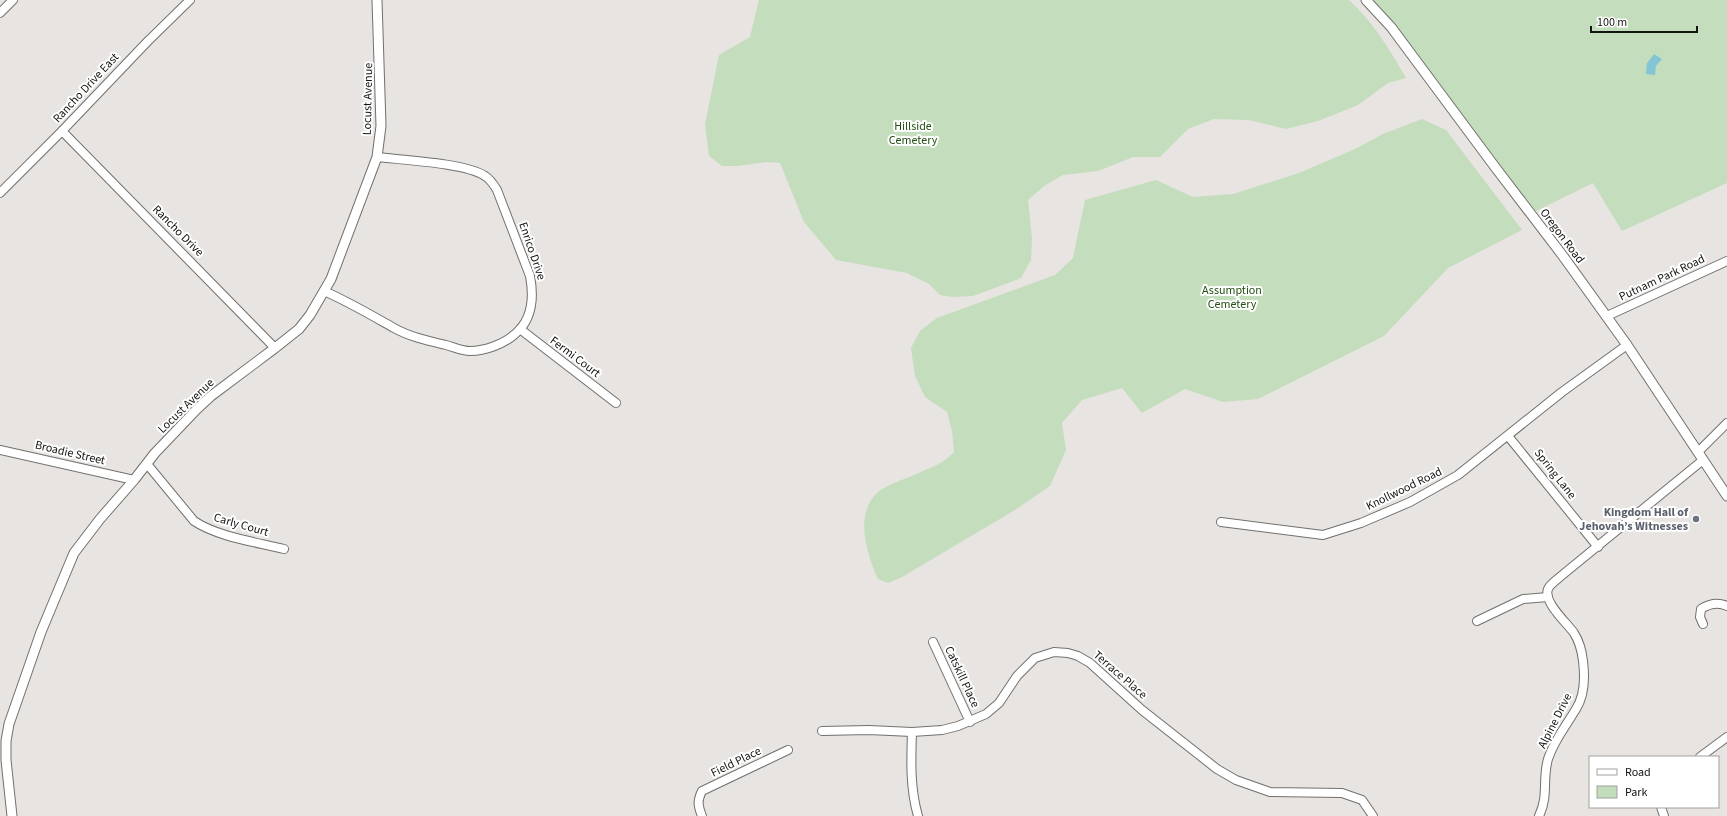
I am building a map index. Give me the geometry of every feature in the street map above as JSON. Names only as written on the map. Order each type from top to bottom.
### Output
[{"type":"street","points":[[0,13],[13,0]]},
{"type":"street","name":"Rancho Drive East","points":[[0,193],[190,0]]},
{"type":"street","name":"Locust Avenue","points":[[12,816],[3,761],[8,724],[65,572],[74,553],[155,453],[211,396],[299,329],[310,315],[331,279],[377,157],[381,126],[377,0]]},
{"type":"street","name":"Oregon Road","points":[[1366,0],[1392,27],[1476,143],[1607,316],[1727,496]]},
{"type":"street","name":"Rancho Drive","points":[[62,131],[276,348]]},
{"type":"street","name":"Enrico Drive","points":[[324,291],[348,301],[395,329],[410,335],[469,351],[498,344],[509,339],[520,329],[529,314],[533,302],[533,291],[530,276],[497,190],[491,182],[485,176],[468,168],[377,157]]},
{"type":"street","name":"Putnam Park Road","points":[[1607,316],[1727,261]]},
{"type":"street","name":"Fermi Court","points":[[520,329],[616,403]]},
{"type":"street","name":"Knollwood Road","points":[[1221,522],[1323,535],[1361,523],[1430,492],[1458,475],[1562,392],[1626,345]]},
{"type":"street","points":[[1477,621],[1523,599],[1548,597],[1547,591],[1560,576],[1598,547],[1700,456],[1727,423]]},
{"type":"street","name":"Spring Lane","points":[[1508,436],[1598,547]]},
{"type":"street","name":"Broadie Street","points":[[0,450],[134,480]]},
{"type":"street","name":"Carly Court","points":[[147,464],[198,524],[221,533],[284,549]]},
{"type":"street","name":"Alpine Drive","points":[[1539,816],[1546,796],[1546,771],[1548,760],[1561,731],[1577,708],[1583,690],[1585,676],[1579,643],[1574,633],[1551,604],[1548,597]]},
{"type":"street","points":[[1703,624],[1700,617],[1701,609],[1708,604],[1723,604],[1727,606]]},
{"type":"street","name":"Catskill Place","points":[[933,642],[970,722]]},
{"type":"street","name":"Terrace Place","points":[[822,731],[912,732],[942,730],[970,722],[986,714],[999,703],[1017,676],[1035,658],[1054,652],[1068,653],[1078,656],[1090,663],[1142,710],[1218,769],[1236,780],[1270,792],[1342,794],[1355,797],[1362,800],[1373,816]]},
{"type":"street","points":[[912,732],[910,769],[913,799],[918,816]]},
{"type":"street","points":[[1701,756],[1726,739]]},
{"type":"street","name":"Field Place","points":[[702,816],[698,805],[698,798],[702,791],[788,750]]},
{"type":"green space","name":"Hillside Cemetery","points":[[759,0],[1349,0],[1373,27],[1406,78],[1388,83],[1358,105],[1318,121],[1286,129],[1249,120],[1214,119],[1188,129],[1160,157],[1133,157],[1098,171],[1063,175],[1044,186],[1028,200],[1032,238],[1031,260],[1021,278],[973,296],[953,297],[940,295],[929,284],[907,273],[836,260],[804,222],[780,163],[766,162],[737,166],[722,166],[709,156],[705,124],[719,55],[750,37]]},
{"type":"green space","points":[[1368,0],[1727,0],[1727,183],[1622,231],[1593,183],[1530,214]]},
{"type":"green space","name":"Assumption Cemetery","points":[[1422,119],[1446,130],[1522,230],[1448,268],[1384,336],[1258,399],[1223,402],[1185,389],[1142,413],[1122,388],[1082,400],[1062,423],[1066,450],[1050,486],[1015,510],[902,577],[888,583],[878,579],[870,558],[865,535],[864,523],[870,502],[880,490],[939,464],[954,452],[952,431],[947,412],[925,397],[915,376],[911,348],[920,331],[937,318],[1055,275],[1073,258],[1085,200],[1156,180],[1193,197],[1233,194],[1299,173],[1355,149],[1383,134]]},
{"type":"water","points":[[1654,54],[1662,59],[1656,66],[1655,75],[1646,74],[1647,63]]},
{"type":"place","name":"Kingdom Hall of Jehovah’s Witnesses","points":[[1696,519]]}]
